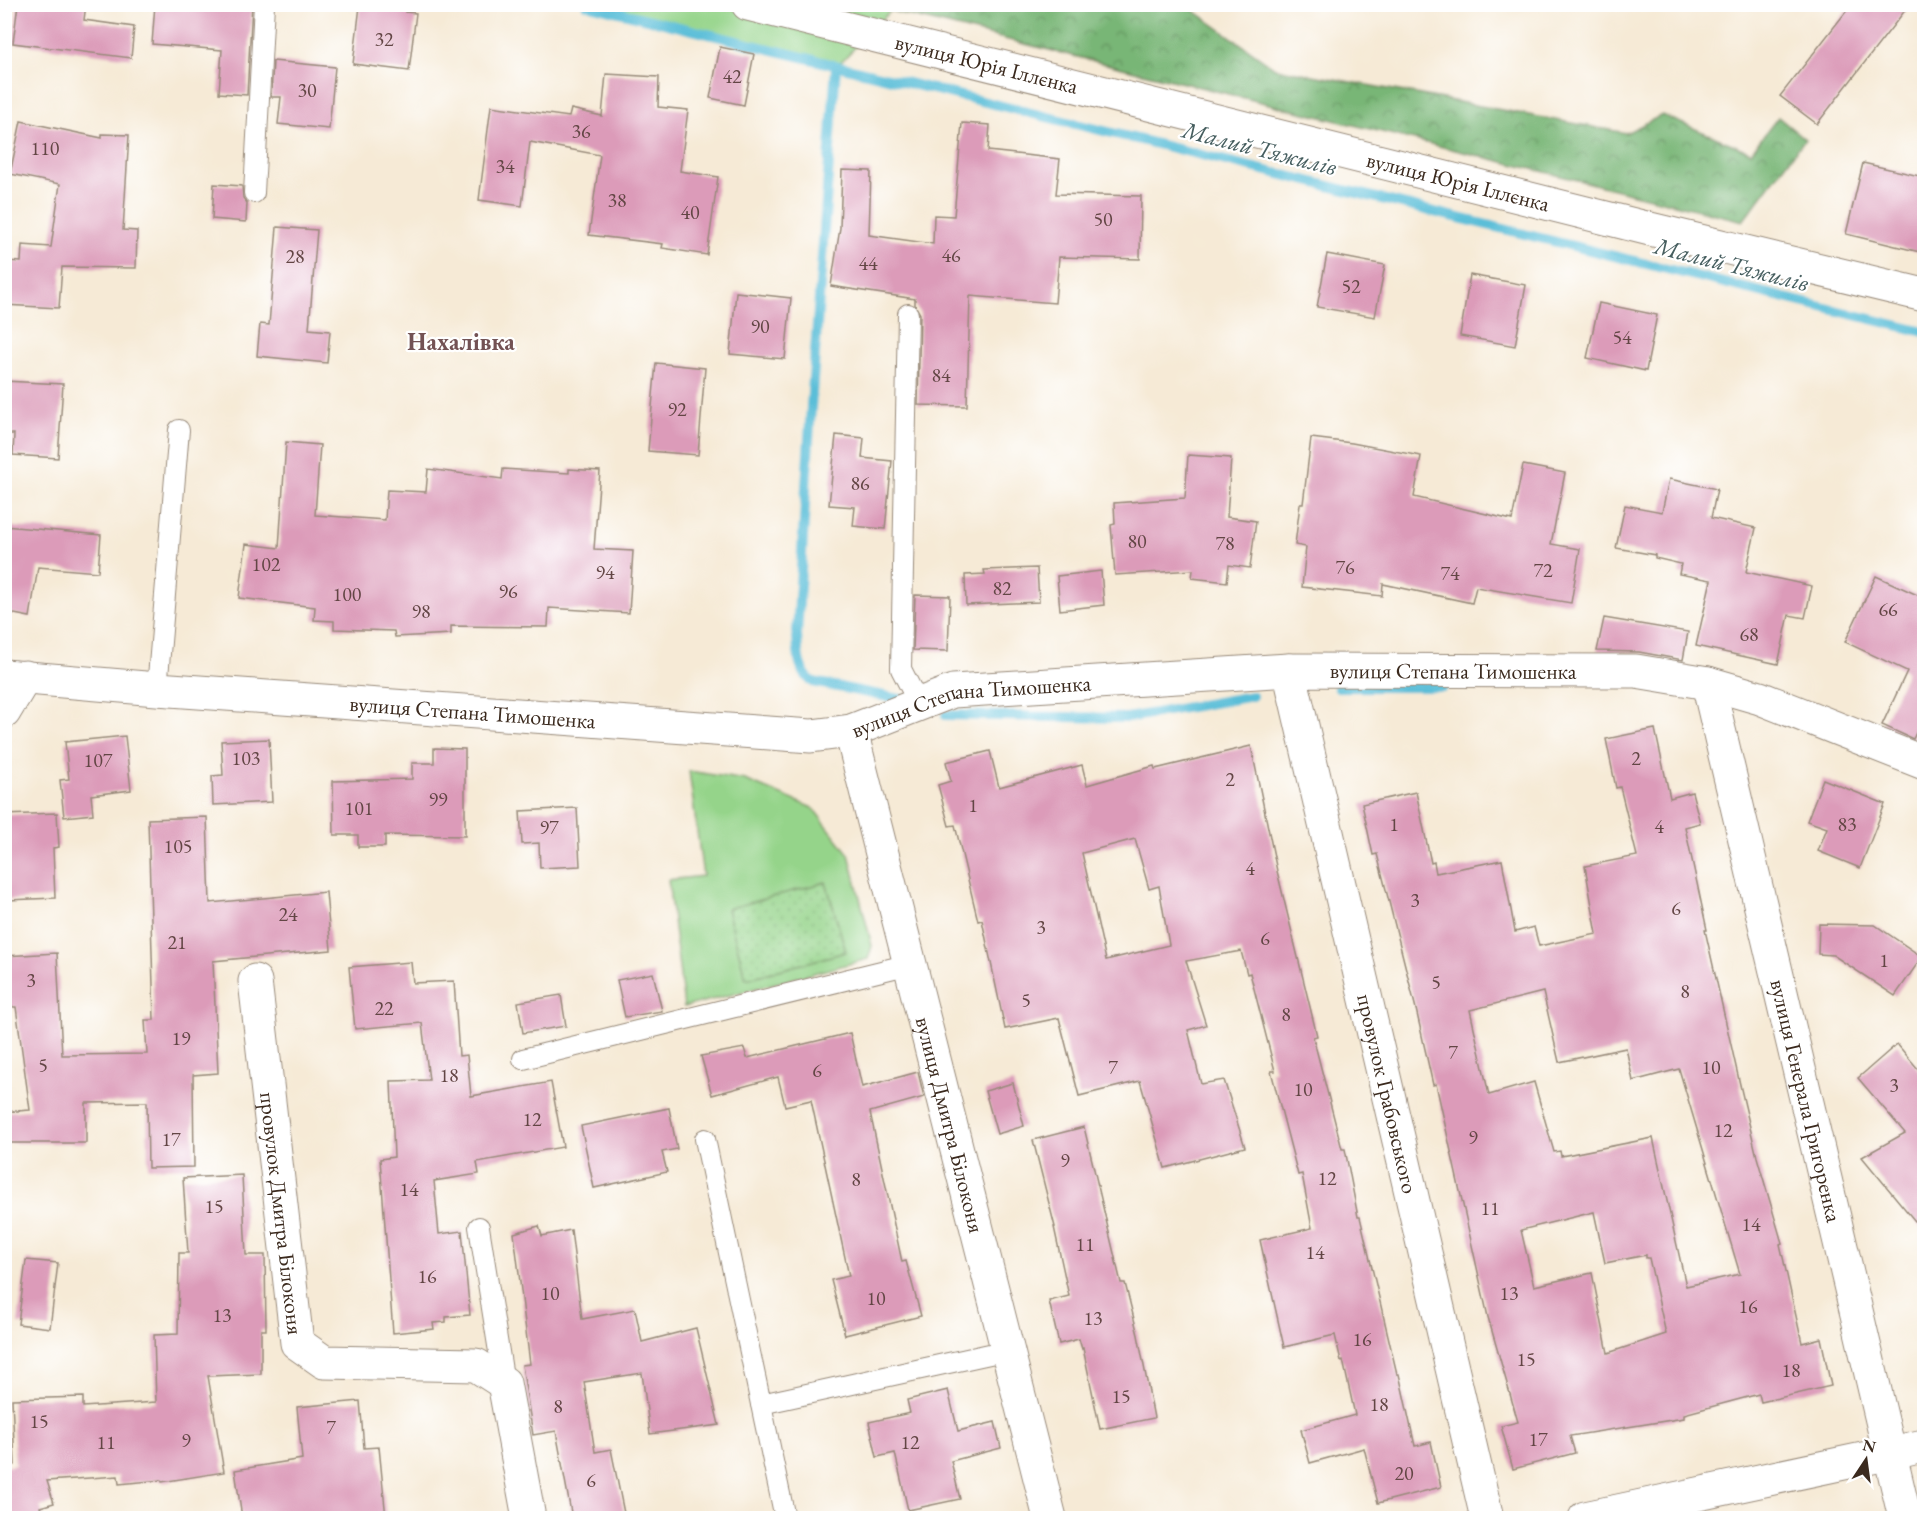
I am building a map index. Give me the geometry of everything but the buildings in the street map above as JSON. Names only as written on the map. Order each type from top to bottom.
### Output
[{"type":"street","name":"вулиця Юрія Іллєнка","points":[[748,4],[1627,224],[1924,295]]},
{"type":"street","name":"вулиця Степана Тимошенка","points":[[15,676],[157,689],[811,736],[851,731],[953,691],[1289,670],[1636,671],[1708,683],[1760,698],[1924,763]]},
{"type":"street","name":"провулок Грабовського","points":[[1289,670],[1487,1518]]},
{"type":"street","points":[[4,712],[15,676]]},
{"type":"street","name":"вулиця Генерала Григоренка","points":[[1708,683],[1905,1518]]},
{"type":"street","name":"вулиця Дмитра Білоконя","points":[[851,731],[1050,1518]]},
{"type":"street","name":"провулок Дмитра Білоконя","points":[[255,981],[297,1343],[324,1362],[476,1365],[504,1383]]},
{"type":"street","points":[[504,1383],[529,1518]]},
{"type":"street","points":[[1585,1518],[1924,1446]]},
{"type":"lane","points":[[254,193],[264,4]]},
{"type":"lane","points":[[908,314],[901,669],[919,704]]},
{"type":"lane","points":[[157,689],[179,430]]},
{"type":"lane","points":[[524,1059],[910,964]]},
{"type":"lane","points":[[705,1139],[785,1518]]},
{"type":"lane","points":[[479,1227],[504,1383]]},
{"type":"lane","points":[[761,1404],[1008,1350]]},
{"type":"green space","points":[[586,5],[896,5],[836,67]]},
{"type":"green space","points":[[878,5],[1186,5],[1275,68],[1626,133],[1662,115],[1751,152],[1778,117],[1805,139],[1743,221],[891,11]]},
{"type":"green space","points":[[689,771],[745,780],[813,808],[849,854],[872,946],[868,959],[684,1007],[668,880],[703,876]]},
{"type":"green space","points":[[826,882],[846,952],[746,979],[727,909]]},
{"type":"waterway","name":"Малий Тяжилів","points":[[586,4],[1924,332]]},
{"type":"waterway","points":[[836,67],[811,407],[797,634],[798,654],[801,667],[813,682],[904,700]]},
{"type":"waterway","points":[[1338,687],[1443,687]]},
{"type":"waterway","points":[[946,715],[1127,718],[1252,696]]},
{"type":"district","name":"Нахалівка","points":[[461,341]]}]
